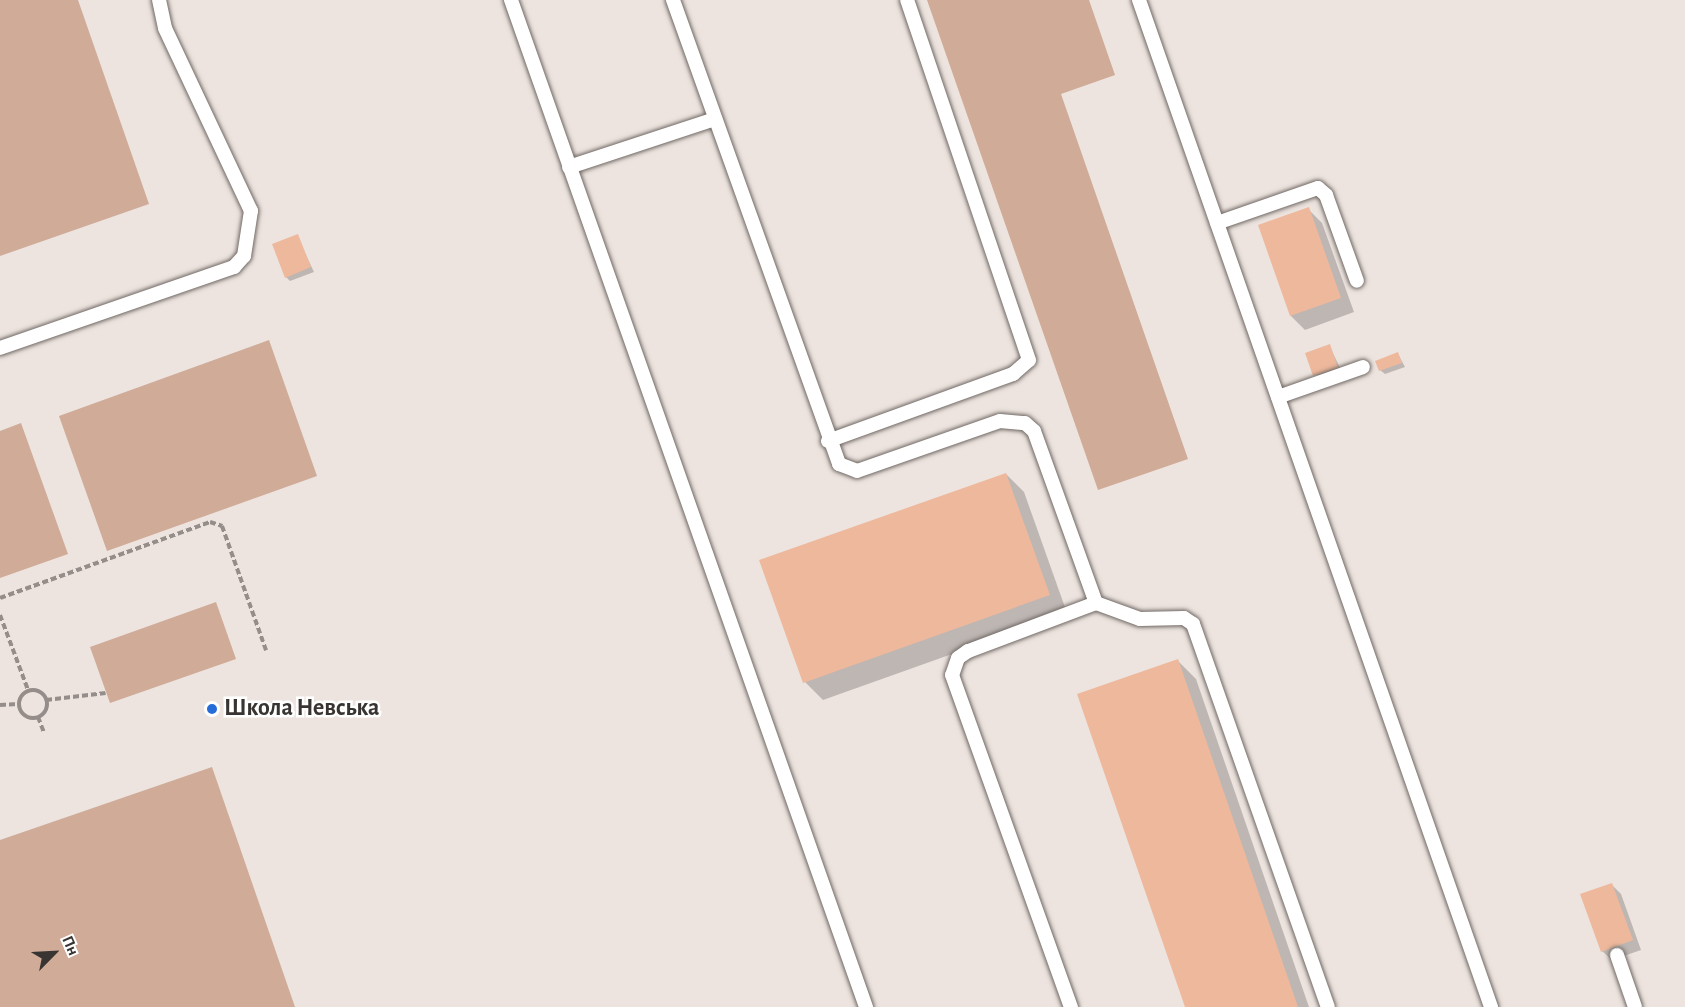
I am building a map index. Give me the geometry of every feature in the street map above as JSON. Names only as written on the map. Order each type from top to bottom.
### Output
[{"type":"lane","points":[[0,348],[234,267],[244,256],[251,211],[165,28],[159,0]]},
{"type":"lane","points":[[511,0],[866,1007]]},
{"type":"lane","points":[[673,0],[828,441],[839,464],[857,471],[1000,421],[1025,423],[1034,431],[1096,603]]},
{"type":"lane","points":[[828,441],[1014,374],[1029,360],[907,0]]},
{"type":"lane","points":[[1139,0],[1491,1007]]},
{"type":"lane","points":[[569,167],[715,119]]},
{"type":"lane","points":[[1217,222],[1318,188],[1326,195],[1357,281]]},
{"type":"lane","points":[[1278,397],[1362,367]]},
{"type":"lane","points":[[1071,1007],[952,675],[958,658],[968,651],[1096,603],[1140,619],[1184,618],[1193,624],[1328,1007]]},
{"type":"lane","points":[[1617,955],[1635,1007]]},
{"type":"path","points":[[0,598],[210,522],[222,526],[266,650]]},
{"type":"path","points":[[0,615],[28,690]]},
{"type":"path","points":[[28,690],[39,691],[46,700]]},
{"type":"path","points":[[18,704],[28,690]]},
{"type":"path","points":[[46,700],[106,693]]},
{"type":"path","points":[[44,733],[38,717],[46,700]]},
{"type":"path","points":[[0,705],[18,704]]},
{"type":"path","points":[[18,704],[25,716],[38,717]]},
{"type":"shaded area","points":[[0,0],[78,0],[149,204],[0,256]]},
{"type":"shaded area","points":[[927,0],[1089,0],[1115,75],[1061,94],[1188,459],[1098,490]]},
{"type":"shaded area","points":[[269,340],[317,476],[107,551],[59,416]]},
{"type":"shaded area","points":[[21,423],[68,554],[0,578],[0,431]]},
{"type":"shaded area","points":[[216,602],[236,659],[110,703],[90,647]]},
{"type":"shaded area","points":[[212,767],[295,1007],[0,1007],[0,840]]},
{"type":"building","points":[[1309,207],[1341,298],[1290,316],[1258,225]]},
{"type":"building","points":[[298,234],[311,267],[285,278],[272,244]]},
{"type":"building","points":[[1330,344],[1338,368],[1313,376],[1305,353]]},
{"type":"building","points":[[1398,352],[1402,363],[1379,371],[1375,361]]},
{"type":"building","points":[[1006,473],[1050,595],[803,683],[759,560]]},
{"type":"building","points":[[1178,659],[1298,1007],[1185,1007],[1077,694]]},
{"type":"building","points":[[1612,883],[1633,940],[1601,952],[1580,894]]},
{"type":"place","name":"Школа Невська","points":[[212,709]]}]
